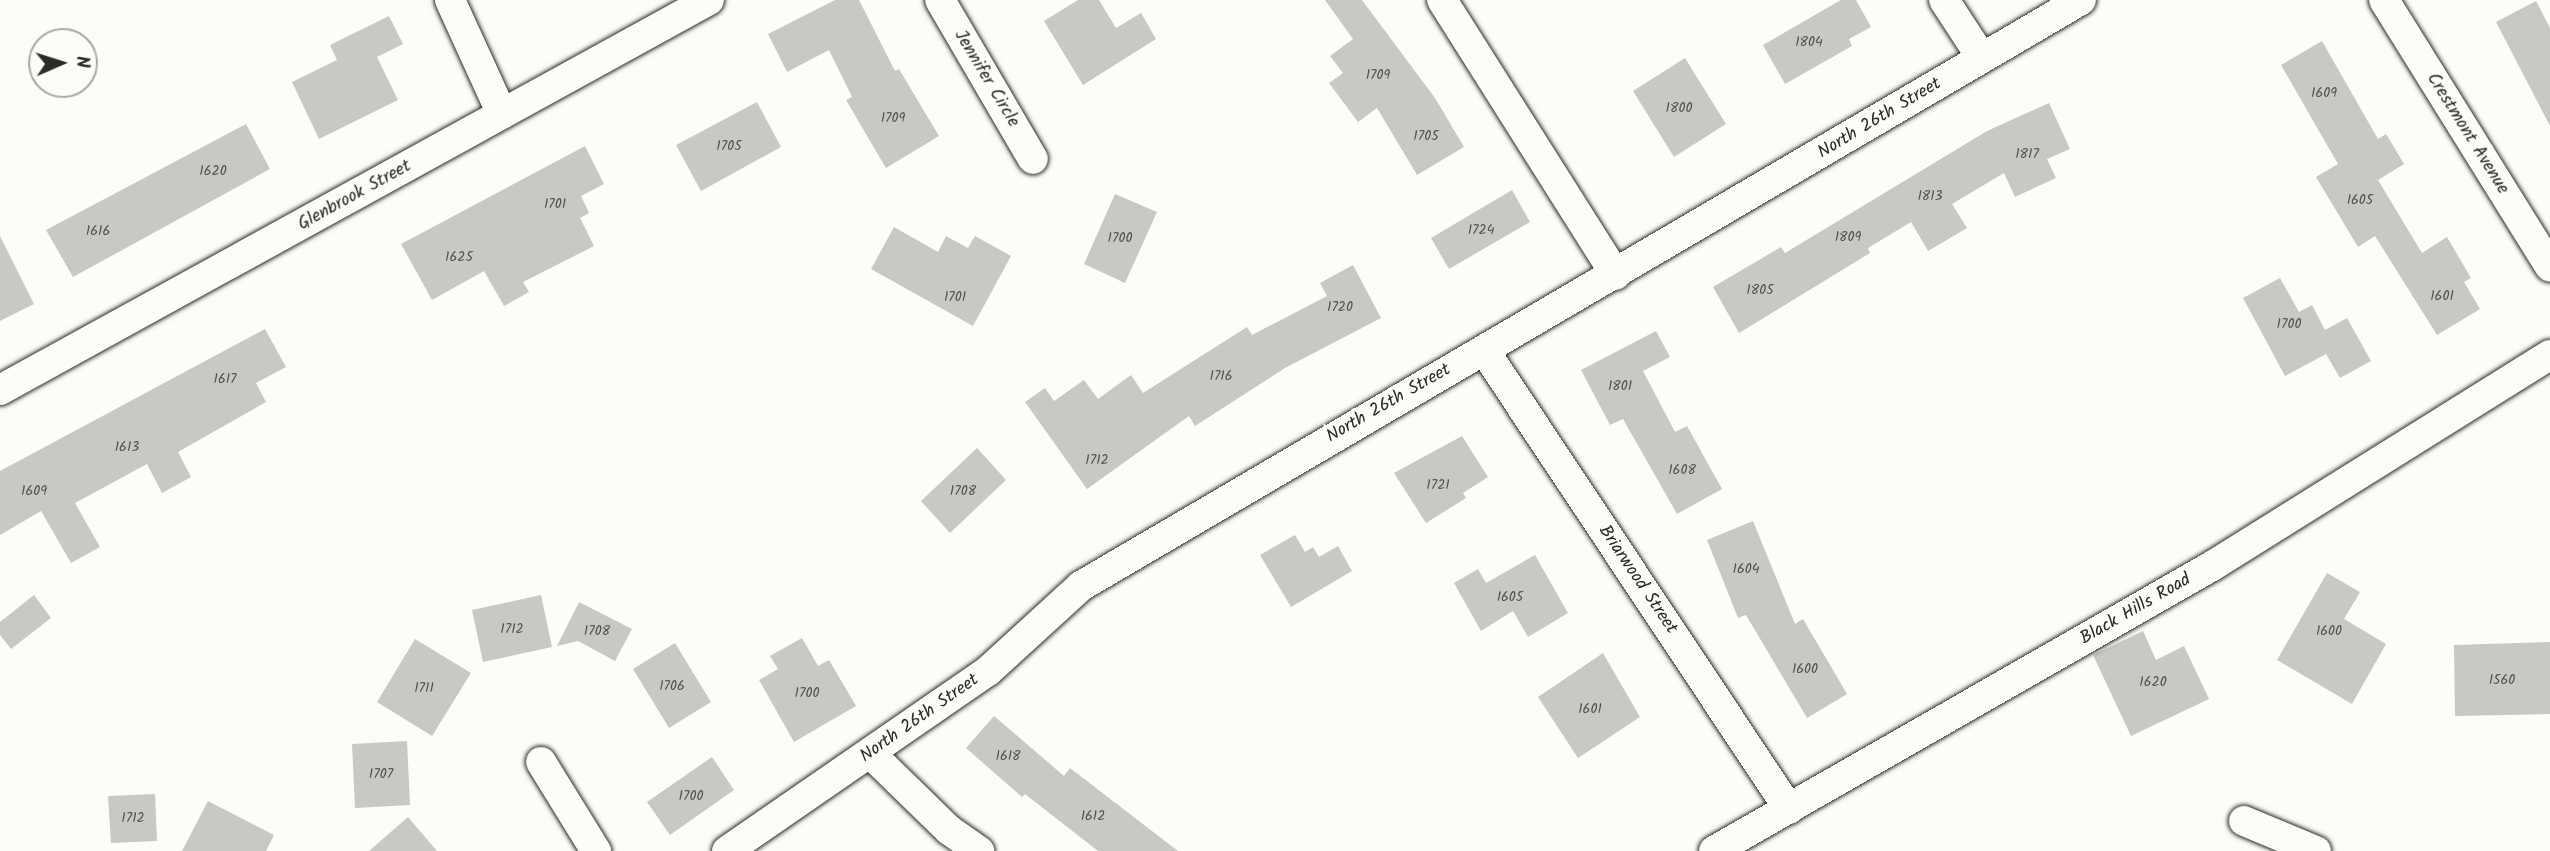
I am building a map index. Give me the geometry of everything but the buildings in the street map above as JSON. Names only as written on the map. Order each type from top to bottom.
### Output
[{"type":"street","points":[[450,0],[502,114]]},
{"type":"street","name":"Glenbrook Street","points":[[0,390],[709,0]]},
{"type":"street","name":"Jennifer Circle","points":[[940,0],[1033,159]]},
{"type":"street","points":[[1442,0],[1616,275]]},
{"type":"street","points":[[1944,0],[1982,58]]},
{"type":"street","name":"North 26th Street","points":[[727,851],[988,671],[1081,586],[1616,275],[2081,0]]},
{"type":"street","name":"Crestmont Avenue","points":[[2384,0],[2550,267]]},
{"type":"street","name":"Briarwood Street","points":[[1484,350],[1789,809]]},
{"type":"street","name":"Black Hills Road","points":[[1714,851],[2212,566],[2550,355]]},
{"type":"street","points":[[871,754],[949,830],[979,851]]},
{"type":"street","points":[[541,762],[596,851]]},
{"type":"street","points":[[2244,821],[2316,851]]}]
